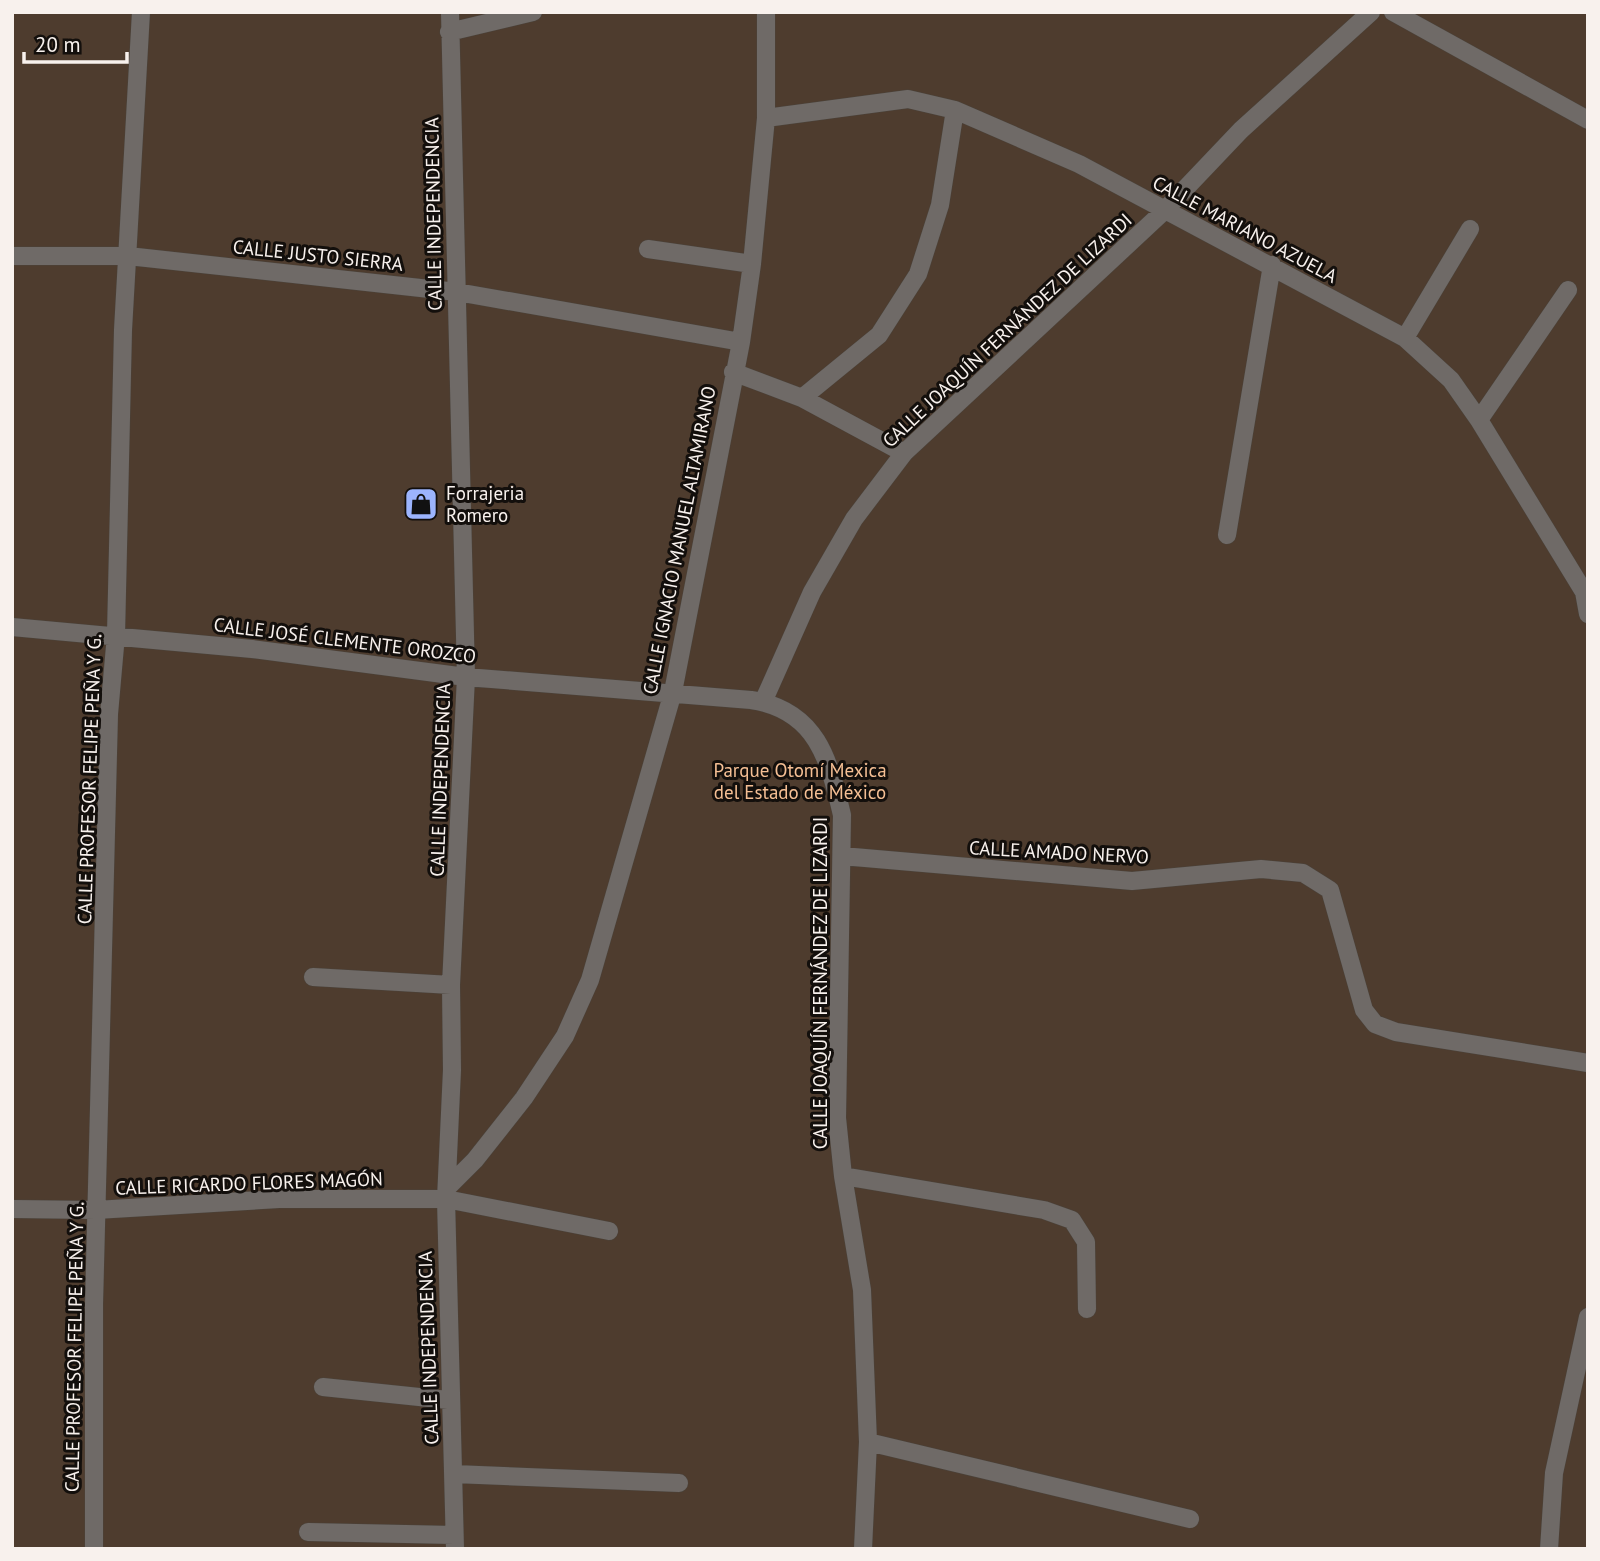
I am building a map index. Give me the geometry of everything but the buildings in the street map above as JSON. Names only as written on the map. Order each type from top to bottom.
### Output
[{"type":"street","name":"CALLE PROFESOR FELIPE PEÑA Y G.","points":[[93,1549],[96,1210],[109,714],[116,635],[123,330],[141,12]]},
{"type":"street","name":"CALLE INDEPENDENCIA","points":[[450,12],[466,677],[451,985],[452,1070],[446,1193],[454,1542]]},
{"type":"street","points":[[449,32],[533,12]]},
{"type":"street","name":"CALLE IGNACIO MANUEL ALTAMIRANO","points":[[446,1193],[524,1098],[565,1036],[590,980],[673,692],[733,372],[741,342],[752,264],[766,118],[765,12]]},
{"type":"street","name":"CALLE JOAQUÍN FERNÁNDEZ DE LIZARDI","points":[[763,702],[812,592],[855,519],[904,453],[1164,211],[1241,130],[1371,12]]},
{"type":"street","points":[[1393,12],[1588,120]]},
{"type":"street","name":"CALLE MARIANO AZUELA","points":[[766,118],[908,99],[955,110],[1079,164],[1405,338],[1451,380],[1586,591]]},
{"type":"street","points":[[802,398],[878,335],[918,275],[940,205],[955,110]]},
{"type":"street","points":[[1405,338],[1470,229]]},
{"type":"street","points":[[648,249],[752,264]]},
{"type":"street","name":"CALLE JUSTO SIERRA","points":[[12,256],[128,256],[457,292],[741,342]]},
{"type":"street","points":[[1227,535],[1272,265]]},
{"type":"street","points":[[1479,420],[1568,290]]},
{"type":"street","points":[[733,372],[802,398],[904,453]]},
{"type":"street","points":[[1586,591],[1588,614]]},
{"type":"street","name":"CALLE JOSÉ CLEMENTE OROZCO","points":[[12,627],[252,649],[466,677],[673,692]]},
{"type":"street","name":"CALLE JOAQUÍN FERNÁNDEZ DE LIZARDI","points":[[673,692],[763,702],[791,714],[817,737],[832,774],[842,816],[837,1118],[843,1176],[862,1290],[869,1442],[863,1549]]},
{"type":"street","name":"CALLE AMADO NERVO","points":[[842,856],[1132,881],[1261,869],[1303,873],[1330,890],[1364,1010],[1375,1024],[1396,1032],[1588,1063]]},
{"type":"street","points":[[313,977],[451,985]]},
{"type":"street","points":[[843,1176],[1044,1210],[1072,1220],[1086,1242],[1087,1308]]},
{"type":"street","name":"CALLE RICARDO FLORES MAGÓN","points":[[12,1209],[96,1210],[279,1199],[446,1193],[609,1231]]},
{"type":"street","points":[[1549,1549],[1554,1473],[1588,1317]]},
{"type":"street","points":[[323,1387],[449,1400]]},
{"type":"street","points":[[869,1442],[1190,1518]]},
{"type":"street","points":[[454,1474],[679,1483]]},
{"type":"street","points":[[309,1532],[454,1542]]},
{"type":"green space","name":"Parque Otomí Mexica del Estado de México","points":[[12,12],[1588,12],[1588,1549],[12,1549]]},
{"type":"place","name":"Forrajeria Romero","points":[[421,504]]}]
